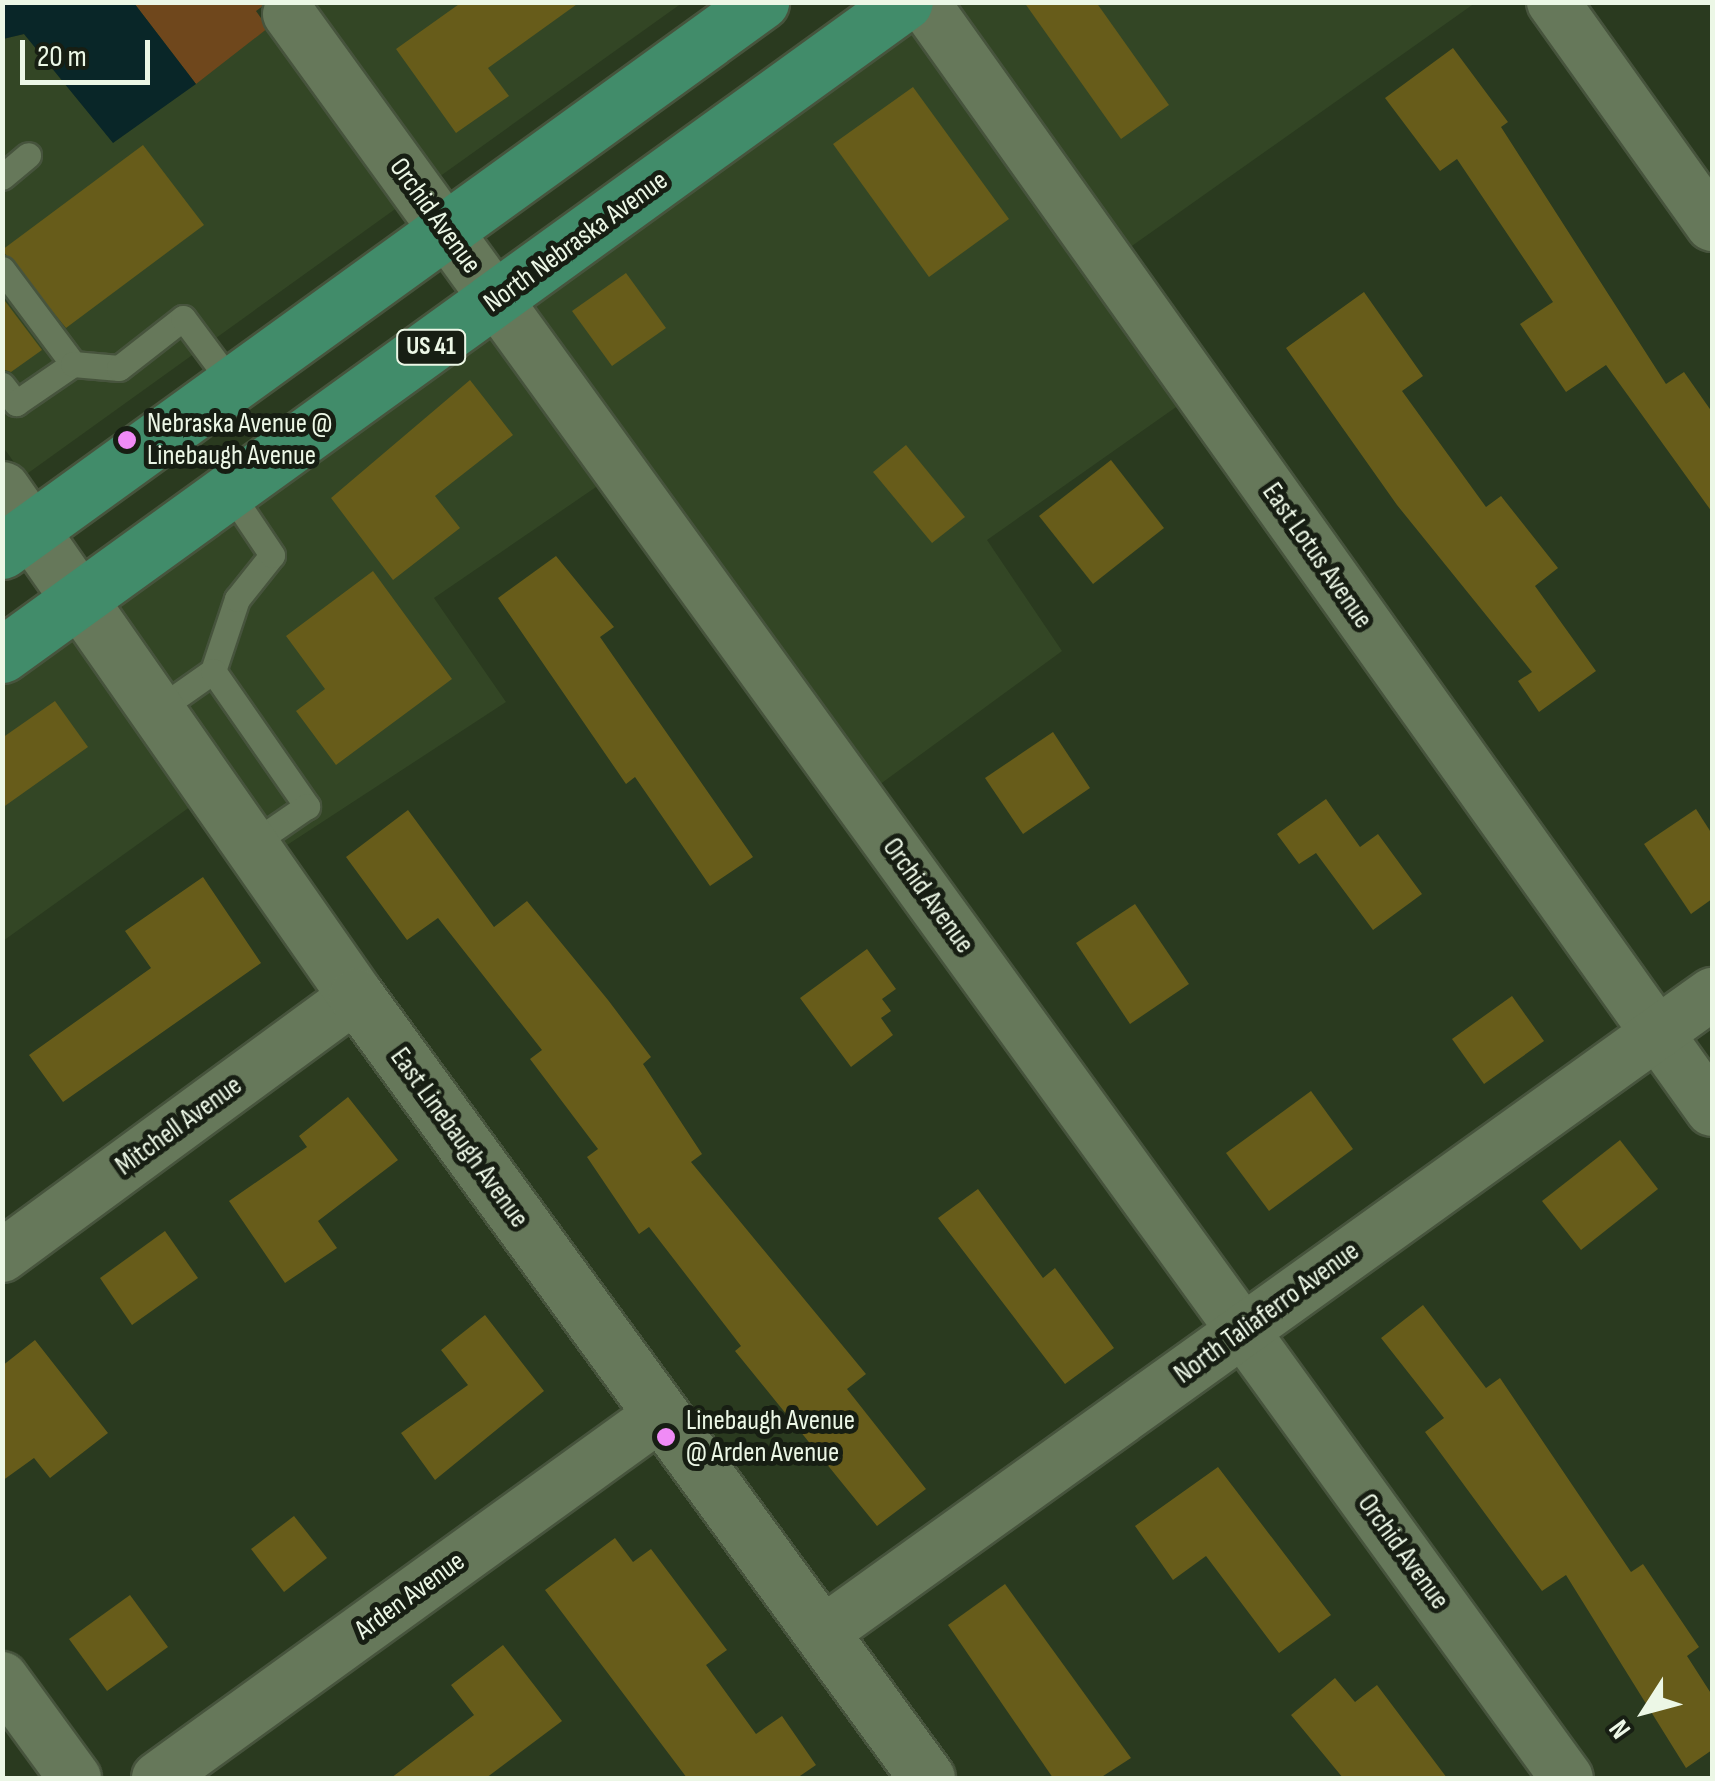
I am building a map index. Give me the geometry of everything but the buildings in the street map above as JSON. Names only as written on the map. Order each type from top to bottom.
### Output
[{"type":"main road","points":[[13,523],[233,385],[761,2]]},
{"type":"main road","name":"North Nebraska Avenue","points":[[2,655],[906,2]]},
{"type":"street","name":"East Lotus Avenue","points":[[922,2],[1712,1110]]},
{"type":"street","points":[[1553,2],[1712,225]]},
{"type":"street","name":"Orchid Avenue","points":[[289,14],[1567,1778]]},
{"type":"street","name":"East Linebaugh Avenue","points":[[13,523],[82,597],[356,996],[927,1778]]},
{"type":"street","name":"North Taliaferro Avenue","points":[[822,1633],[1712,994]]},
{"type":"street","name":"Mitchell Avenue","points":[[2,1256],[356,996]]},
{"type":"street","name":"Arden Avenue","points":[[158,1778],[661,1414]]},
{"type":"street","points":[[2,1678],[76,1778]]},
{"type":"lane","points":[[2,177],[28,154]]},
{"type":"lane","points":[[2,269],[73,364]]},
{"type":"lane","points":[[2,385],[16,403],[73,364],[119,368],[183,318],[233,385]]},
{"type":"lane","points":[[159,709],[213,672],[237,600],[272,556],[230,491]]},
{"type":"lane","points":[[213,672],[307,806],[252,844]]},
{"type":"shaded area","points":[[134,3],[267,3],[256,11],[268,28],[196,84]]},
{"type":"shaded area","points":[[312,3],[682,3],[439,177]]},
{"type":"shaded area","points":[[954,3],[1475,3],[1129,248]]},
{"type":"shaded area","points":[[910,27],[1179,405],[987,540],[1062,651],[879,785],[529,303]]},
{"type":"shaded area","points":[[268,28],[398,207],[24,476],[3,447],[3,39],[24,34],[113,142]]},
{"type":"shaded area","points":[[488,332],[599,485],[434,598],[506,702],[284,847],[116,601]]},
{"type":"shaded area","points":[[75,630],[194,804],[3,941],[2,683]]},
{"type":"water","points":[[3,2],[134,3],[196,84],[113,143],[24,34],[3,39]]},
{"type":"place","name":"Nebraska Avenue @ Linebaugh Avenue","points":[[127,440]]},
{"type":"place","name":"Linebaugh Avenue @ Arden Avenue","points":[[666,1437]]}]
